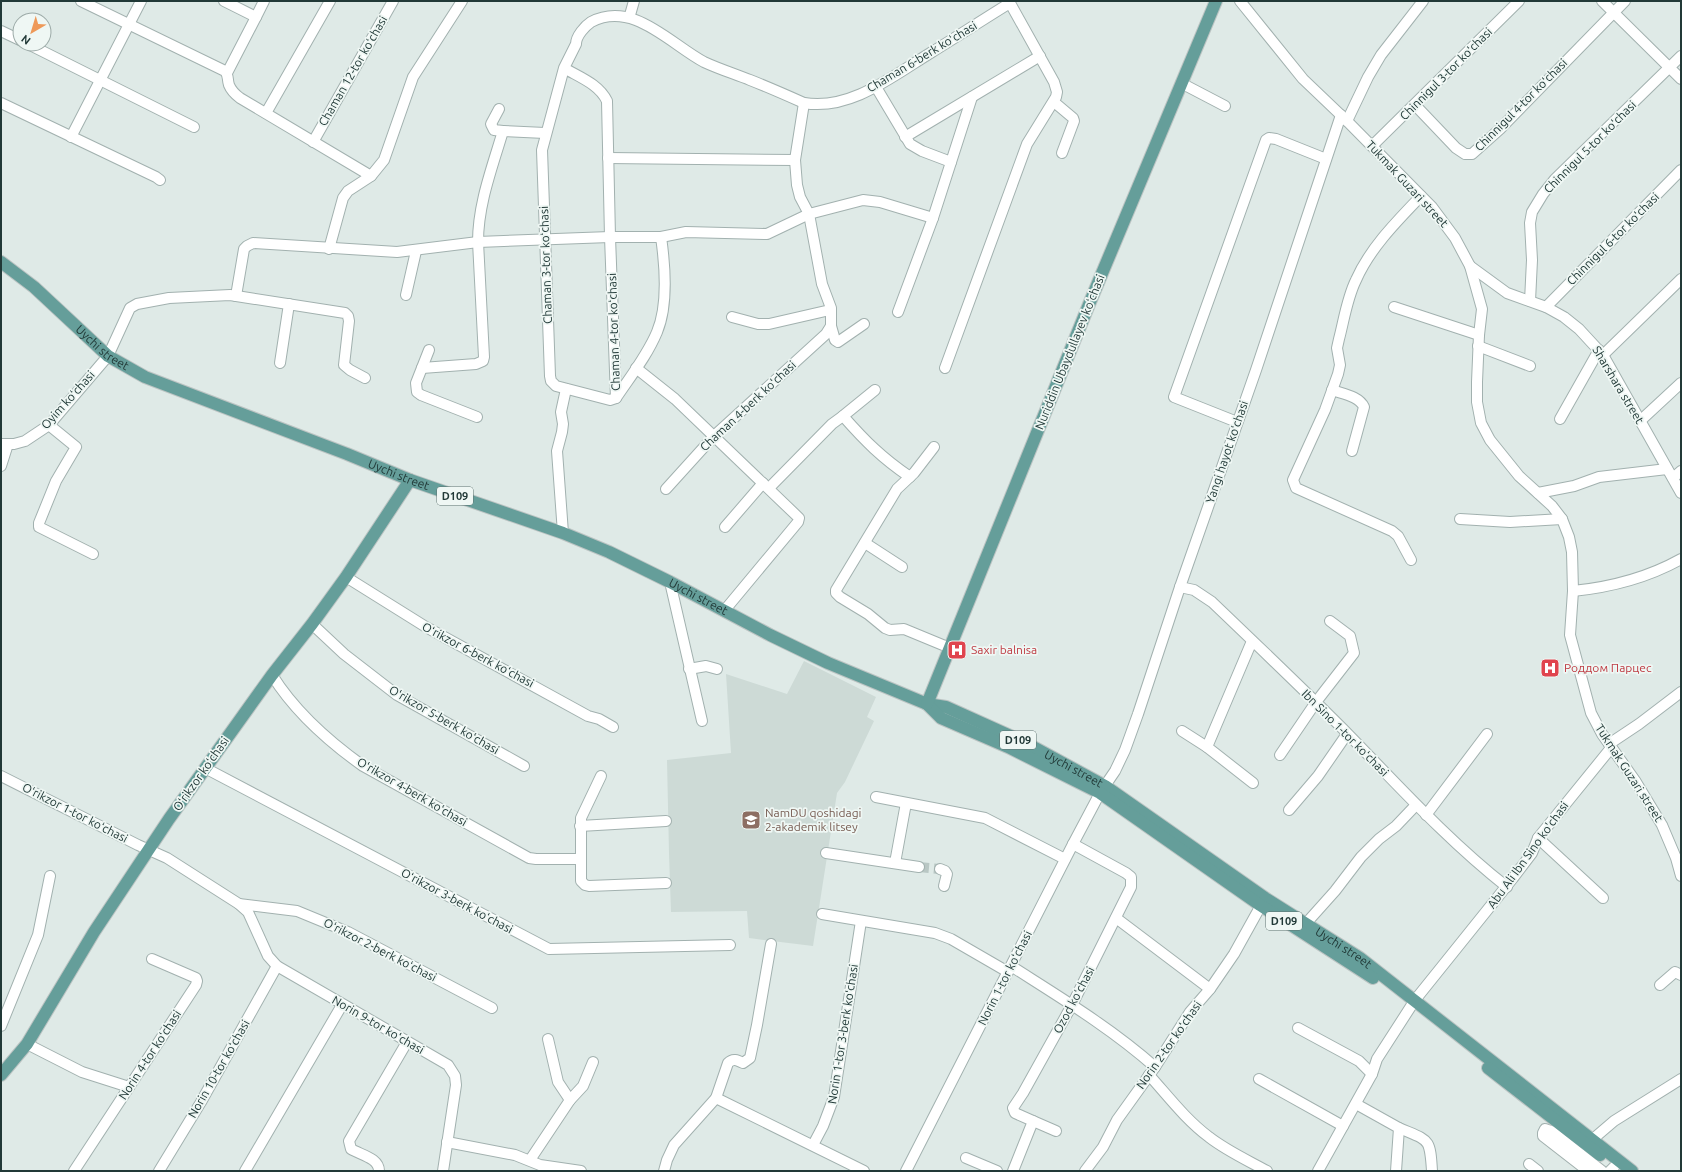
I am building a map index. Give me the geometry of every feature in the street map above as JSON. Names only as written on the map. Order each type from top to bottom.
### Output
[{"type":"main road","name":"Nuriddin Ubaydullayev koʻchasi","points":[[927,704],[1093,295],[1216,1]]},
{"type":"main road","name":"Uychi street","points":[[1,262],[34,287],[108,356],[145,377],[347,454],[410,480],[563,533],[609,552],[670,582],[724,612],[828,663],[927,704],[946,707],[1024,742],[1102,790],[1303,928],[1360,958],[1413,1003],[1589,1142],[1632,1171]]},
{"type":"main road","name":"Oʻrikzor koʻchasi","points":[[1,1075],[27,1044],[94,932],[204,768],[346,577],[410,480]]},
{"type":"main road","name":"Uychi street","points":[[1589,1142],[1614,1170]]},
{"type":"street","points":[[81,1],[227,73]]},
{"type":"street","points":[[71,137],[130,25],[141,1]]},
{"type":"street","points":[[224,1],[256,17]]},
{"type":"street","points":[[264,1],[227,73],[229,85],[236,95],[371,176]]},
{"type":"street","points":[[266,113],[330,1]]},
{"type":"street","name":"Chaman 12-tor koʻchasi","points":[[313,142],[393,1]]},
{"type":"street","points":[[329,249],[343,198],[348,191],[371,176],[381,165],[416,71],[462,1]]},
{"type":"street","points":[[634,1],[630,15],[648,23],[704,62],[804,103],[795,160],[800,197],[809,214],[822,284],[830,304],[831,326],[835,340],[838,342],[864,324]]},
{"type":"street","name":"Tukmak Guzari street","points":[[1240,1],[1303,80],[1344,118],[1432,207],[1455,238],[1470,266],[1482,309],[1478,346],[1477,402],[1481,423],[1490,440],[1519,476],[1538,493],[1562,519],[1569,537],[1572,552],[1573,591],[1570,635],[1591,713],[1610,746],[1636,782],[1662,825],[1676,858],[1681,876]]},
{"type":"street","name":"Yangi hayot koʻchasi","points":[[1102,790],[1114,771],[1128,742],[1145,695],[1180,587],[1256,370],[1326,159],[1344,118],[1381,55],[1423,1]]},
{"type":"street","name":"Chinnigul 3-tor koʻchasi","points":[[1372,146],[1519,1]]},
{"type":"street","points":[[1602,1],[1681,79]]},
{"type":"street","name":"Chinnigul 4-tor koʻchasi","points":[[1415,105],[1456,148],[1465,154],[1472,154],[1500,129],[1625,1]]},
{"type":"street","points":[[945,368],[1026,144],[1054,102],[1057,94],[1057,89],[1010,2]]},
{"type":"street","name":"Chaman 6-berk koʻchasi","points":[[804,103],[816,104],[843,100],[876,87],[1010,2]]},
{"type":"street","name":"Chaman 3-tor koʻchasi","points":[[566,389],[553,384],[550,376],[542,150],[545,133],[549,124],[564,68],[576,39],[586,25],[596,19],[609,14],[620,13],[630,15]]},
{"type":"street","points":[[1,31],[12,36]]},
{"type":"street","points":[[44,52],[194,127]]},
{"type":"street","points":[[905,137],[1040,56]]},
{"type":"street","name":"Chinnigul 5-tor koʻchasi","points":[[1530,301],[1532,260],[1530,223],[1532,212],[1538,202],[1555,179],[1681,56]]},
{"type":"street","name":"Chaman 4-tor koʻchasi","points":[[564,68],[604,93],[607,101],[616,398],[605,400],[566,389]]},
{"type":"street","points":[[1181,83],[1225,106]]},
{"type":"street","points":[[876,87],[905,137],[914,147],[951,162]]},
{"type":"street","points":[[898,312],[933,218],[972,97]]},
{"type":"street","points":[[1054,102],[1074,121],[1062,153]]},
{"type":"street","points":[[1,103],[156,176],[160,180]]},
{"type":"street","points":[[499,109],[491,124],[494,130],[545,133]]},
{"type":"street","points":[[422,368],[476,364],[483,360],[478,226],[481,206],[503,131]]},
{"type":"street","points":[[1237,422],[1174,397],[1266,140],[1269,138],[1276,139],[1326,159]]},
{"type":"street","points":[[608,158],[795,160]]},
{"type":"street","name":"Chinnigul 6-tor koʻchasi","points":[[1546,307],[1681,170]]},
{"type":"street","points":[[1411,560],[1398,536],[1392,531],[1296,488],[1293,480],[1332,390],[1340,365],[1337,348],[1355,281],[1364,265],[1384,237],[1421,196]]},
{"type":"street","points":[[365,378],[344,365],[349,321],[348,316],[345,313],[236,296],[244,251],[247,246],[250,244],[397,252],[416,251],[478,242],[610,237],[661,237],[693,231],[768,234],[809,214],[863,200],[872,200],[933,218]]},
{"type":"street","points":[[616,398],[657,332],[660,322],[665,268],[661,237]]},
{"type":"street","points":[[406,295],[416,251]]},
{"type":"street","name":"Sharshara street","points":[[1470,266],[1500,289],[1546,307],[1564,318],[1579,329],[1601,352],[1681,493]]},
{"type":"street","points":[[1560,419],[1601,352],[1681,279]]},
{"type":"street","name":"Oyim koʻchasi","points":[[5,444],[25,441],[49,425],[108,356],[128,311],[134,305],[168,298],[236,296]]},
{"type":"street","points":[[280,363],[289,304]]},
{"type":"street","points":[[1394,307],[1479,335]]},
{"type":"street","points":[[732,317],[758,324],[769,324],[830,310]]},
{"type":"street","name":"Chaman 4-berk koʻchasi","points":[[666,489],[714,436],[826,334],[831,326]]},
{"type":"street","points":[[1478,346],[1530,366]]},
{"type":"street","points":[[429,350],[416,383],[417,392],[421,395],[477,417]]},
{"type":"street","points":[[636,368],[675,399],[798,516],[799,520],[724,612]]},
{"type":"street","points":[[1640,421],[1681,383]]},
{"type":"street","points":[[563,533],[557,451],[562,432],[563,424],[561,412],[566,389]]},
{"type":"street","points":[[725,527],[832,424],[875,390]]},
{"type":"street","points":[[1332,390],[1356,399],[1364,407],[1352,451]]},
{"type":"street","points":[[843,416],[872,448],[887,461],[910,477]]},
{"type":"street","points":[[49,425],[76,447],[50,493],[39,523],[39,527],[93,554]]},
{"type":"street","points":[[1,466],[5,444]]},
{"type":"street","points":[[934,447],[910,477],[897,489],[836,590],[838,595],[868,614],[885,628],[890,630],[904,629],[950,648]]},
{"type":"street","points":[[1538,493],[1574,486],[1598,477],[1666,468]]},
{"type":"street","points":[[1673,478],[1681,471]]},
{"type":"street","points":[[1460,519],[1510,522],[1562,519]]},
{"type":"street","points":[[865,543],[902,568]]},
{"type":"street","points":[[1573,591],[1609,587],[1630,581],[1664,569],[1681,559]]},
{"type":"street","name":"Oʻrikzor 6-berk koʻchasi","points":[[346,577],[426,627],[522,678],[588,716],[599,719],[613,727]]},
{"type":"street","points":[[670,582],[702,721]]},
{"type":"street","name":"Ibn Sino 1-tor koʻchasi","points":[[1180,587],[1194,590],[1212,602],[1316,702],[1426,815],[1480,866],[1507,887]]},
{"type":"street","points":[[1280,755],[1316,702],[1354,653],[1350,636],[1330,621]]},
{"type":"street","name":"Oʻrikzor 5-berk koʻchasi","points":[[312,624],[344,654],[385,688],[524,766]]},
{"type":"street","points":[[1207,747],[1252,641]]},
{"type":"street","points":[[689,669],[706,666],[717,669]]},
{"type":"street","name":"Oʻrikzor 4-berk koʻchasi","points":[[272,675],[283,693],[301,714],[363,766],[529,858],[580,859]]},
{"type":"street","name":"Abu Ali Ibn Sino ko'chasi","points":[[1318,1171],[1372,1074],[1377,1059],[1413,1003],[1507,887],[1532,852],[1538,838],[1610,746],[1681,692]]},
{"type":"street","points":[[1182,731],[1207,747],[1253,783]]},
{"type":"street","points":[[1290,810],[1318,776],[1347,734]]},
{"type":"street","points":[[1426,815],[1487,734]]},
{"type":"street","name":"Oʻrikzor 3-berk koʻchasi","points":[[204,768],[549,949],[730,945]]},
{"type":"street","name":"Oʻrikzor 1-tor koʻchasi","points":[[1,776],[148,850],[167,858],[239,904]]},
{"type":"street","points":[[602,776],[582,814],[580,826],[581,881],[585,885],[666,883]]},
{"type":"street","name":"Norin 1-tor koʻchasi","points":[[906,1171],[1065,859],[1102,790]]},
{"type":"street","points":[[876,797],[986,818],[1065,859]]},
{"type":"street","points":[[895,863],[906,803]]},
{"type":"street","points":[[1303,928],[1335,891],[1360,857],[1378,839],[1396,826],[1416,804]]},
{"type":"street","points":[[580,826],[666,821]]},
{"type":"street","points":[[1538,838],[1603,898]]},
{"type":"street","name":"Ozod koʻchasi","points":[[1033,1121],[1017,1114],[1013,1108],[1023,1093],[1072,1005],[1131,887],[1131,877],[1126,873],[1073,844]]},
{"type":"street","points":[[826,853],[919,867]]},
{"type":"street","points":[[940,870],[945,871],[947,874],[944,886]]},
{"type":"street","points":[[1,1026],[38,935],[50,876]]},
{"type":"street","name":"Norin 2-tor koʻchasi","points":[[1085,1171],[1103,1147],[1117,1120],[1155,1067],[1190,1012],[1210,989],[1234,954],[1263,901]]},
{"type":"street","name":"Norin 9-tor koʻchasi","points":[[239,904],[248,912],[268,956],[278,966],[342,1005],[448,1065],[455,1076],[456,1085],[443,1171]]},
{"type":"street","name":"Oʻrikzor 2-berk koʻchasi","points":[[239,904],[297,911],[324,921],[348,932],[492,1008]]},
{"type":"street","points":[[822,914],[935,933],[951,939],[1010,969],[1091,1016],[1139,1052],[1155,1067]]},
{"type":"street","points":[[1116,918],[1210,989]]},
{"type":"street","name":"Norin 1-tor 3-berk koʻchasi","points":[[813,1145],[823,1126],[834,1097],[861,921]]},
{"type":"street","points":[[664,1171],[674,1145],[716,1098],[728,1063],[731,1060],[736,1060],[743,1063],[750,1058],[771,944]]},
{"type":"street","name":"Norin 4-tor koʻchasi","points":[[74,1171],[196,985],[196,978],[192,975],[152,959]]},
{"type":"street","name":"Norin 10-tor koʻchasi","points":[[159,1171],[201,1102],[278,966]]},
{"type":"street","points":[[1660,986],[1675,972],[1681,975]]},
{"type":"street","points":[[245,1171],[342,1005]]},
{"type":"street","points":[[1298,1028],[1358,1061],[1372,1074]]},
{"type":"street","points":[[548,1039],[558,1082],[570,1100]]},
{"type":"street","points":[[378,1171],[379,1166],[376,1161],[352,1149],[349,1141],[407,1042]]},
{"type":"street","points":[[27,1044],[82,1072],[130,1087]]},
{"type":"street","points":[[530,1160],[570,1100],[582,1086],[593,1062]]},
{"type":"street","points":[[1149,1075],[1195,1126],[1222,1147],[1267,1171]]},
{"type":"street","points":[[1259,1079],[1343,1126]]},
{"type":"street","points":[[1589,1142],[1614,1121],[1681,1079]]},
{"type":"street","points":[[716,1098],[864,1171]]},
{"type":"street","points":[[1356,1104],[1428,1142],[1430,1146],[1432,1171]]},
{"type":"street","points":[[1013,1171],[1033,1121],[1056,1131]]},
{"type":"street","points":[[1396,1171],[1399,1128]]},
{"type":"street","points":[[1588,1171],[1544,1136],[1543,1133],[1546,1129],[1552,1131],[1602,1171]]},
{"type":"street","points":[[447,1142],[515,1155],[540,1165],[581,1171]]},
{"type":"street","points":[[966,1158],[997,1171]]},
{"type":"street","points":[[1529,1164],[1538,1171]]},
{"type":"shaded area","name":"NamDU qoshidagi 2-akademik litsey","points":[[804,661],[876,697],[867,717],[874,721],[845,782],[837,793],[813,946],[749,938],[747,911],[671,912],[669,853],[667,760],[731,753],[726,674],[787,694]]},
{"type":"tunnel","points":[[919,867],[940,869]]},
{"type":"place","name":"Saxir balnisa","points":[[957,650]]},
{"type":"place","name":"Роддом Парцес","points":[[1550,668]]},
{"type":"place","name":"NamDU qoshidagi 2-akademik litsey","points":[[751,820]]}]
